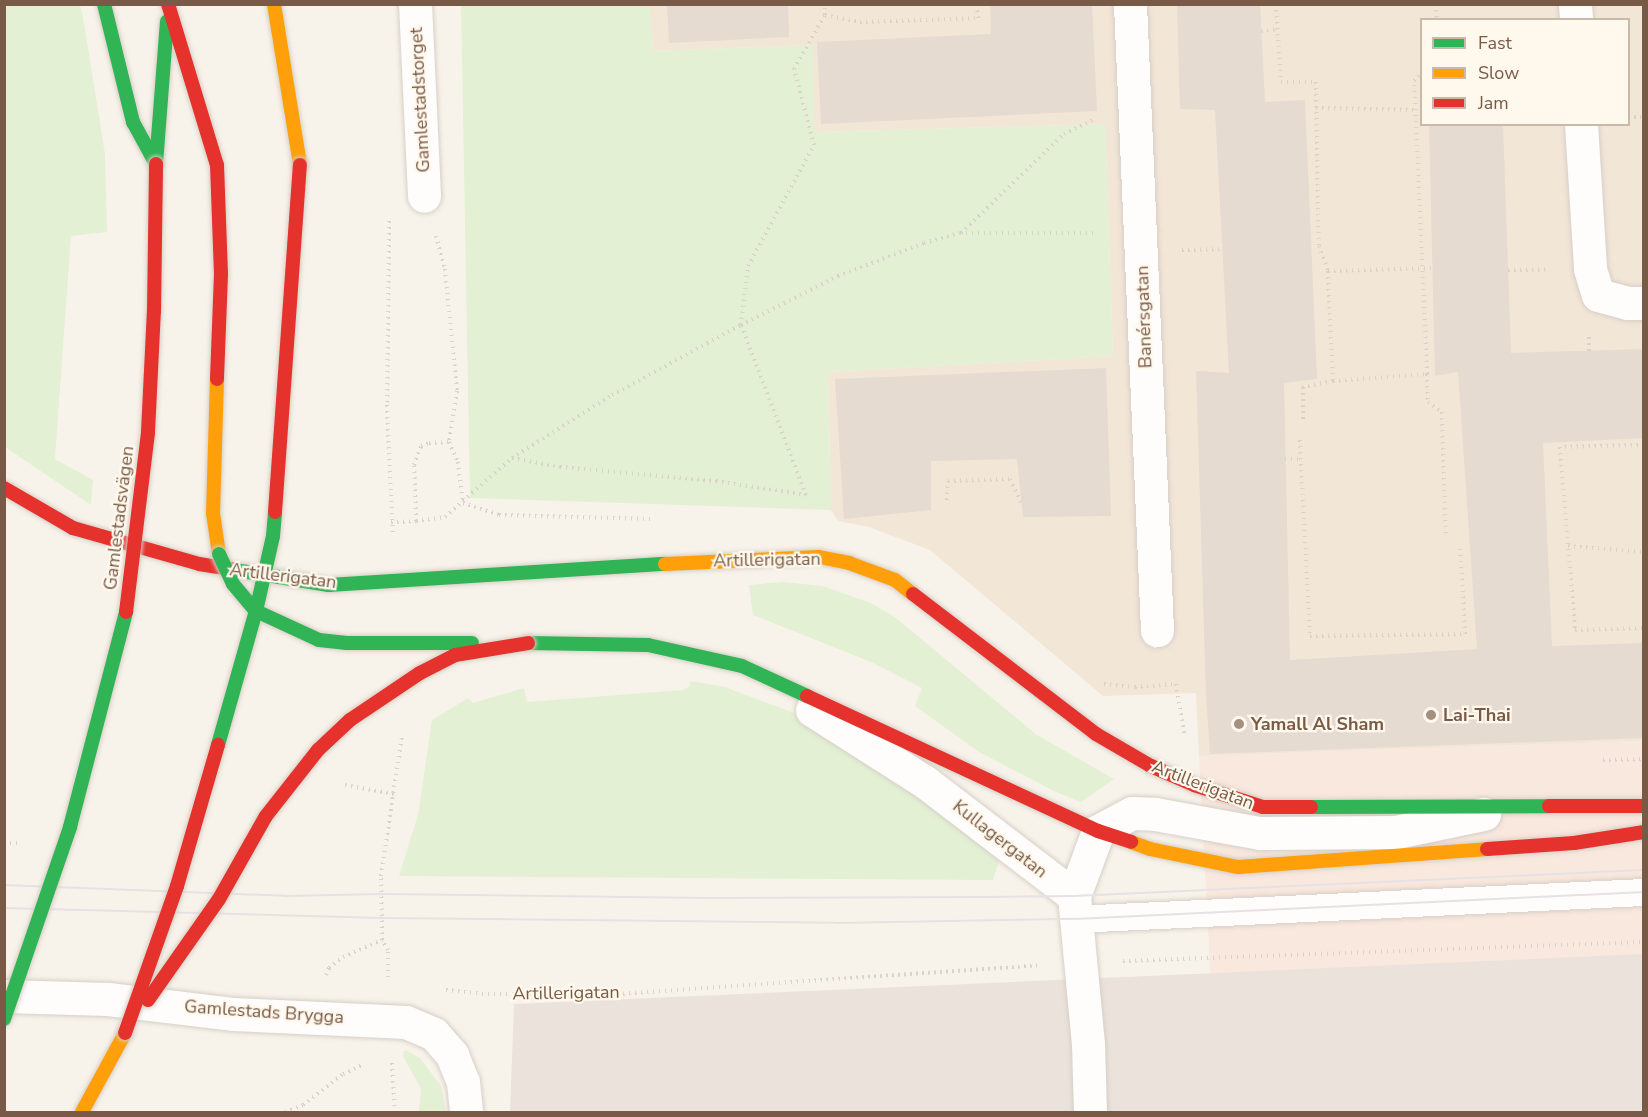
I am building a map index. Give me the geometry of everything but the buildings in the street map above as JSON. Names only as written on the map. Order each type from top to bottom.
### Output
[{"type":"main road","points":[[104,4],[133,122],[156,164]]},
{"type":"main road","name":"Gamlestadsvägen","points":[[4,1019],[70,827],[125,619],[148,432],[154,310],[156,164],[168,4]]},
{"type":"main road","name":"Gamlestadsvägen","points":[[168,4],[217,165],[221,274],[213,513],[219,554],[233,584],[256,611]]},
{"type":"main road","points":[[125,1034],[177,885],[256,611],[273,536],[300,165],[274,4]]},
{"type":"main road","name":"Artillerigatan","points":[[4,488],[74,528],[199,564],[329,585],[782,557],[819,557],[849,563],[895,580],[1096,734],[1151,766],[1194,785],[1263,807],[1512,809],[1644,806]]},
{"type":"main road","points":[[256,611],[319,640],[347,643],[648,645],[742,666],[1098,831],[1150,849],[1238,867],[1574,843],[1644,832]]},
{"type":"main road","points":[[82,1113],[125,1034],[219,899],[266,816],[318,750],[350,720],[420,673],[455,655],[528,643]]},
{"type":"street","name":"Gamlestadstorget","points":[[416,4],[424,196]]},
{"type":"street","name":"Banérsgatan","points":[[1130,4],[1157,630]]},
{"type":"street","points":[[1581,133],[1590,269],[1598,295],[1627,303],[1644,303]]},
{"type":"street","name":"Kullagergatan","points":[[742,666],[925,782],[1074,908]]},
{"type":"street","name":"Artillerigatan","points":[[1098,831],[1132,813],[1155,814],[1260,833],[1396,832],[1512,809]]},
{"type":"street","points":[[1090,1113],[1082,962],[1074,908],[1098,831]]},
{"type":"street","name":"Gamlestads Brygga","points":[[4,996],[108,999],[234,1014],[406,1022],[434,1034],[452,1054],[463,1082],[466,1113]]},
{"type":"lane","points":[[1074,908],[1644,892]]},
{"type":"path","points":[[512,458],[560,467],[716,481],[806,495],[741,325],[748,266],[814,145],[794,69],[825,15],[825,4]]},
{"type":"path","points":[[825,15],[860,22],[978,18],[976,4]]},
{"type":"path","points":[[1276,4],[1281,82],[1316,82],[1319,246],[1328,272],[1333,381]]},
{"type":"path","points":[[1261,31],[1278,29]]},
{"type":"path","points":[[1420,75],[1414,81],[1428,402],[1442,412],[1446,536]]},
{"type":"path","points":[[1316,108],[1415,110]]},
{"type":"path","points":[[960,233],[1064,134],[1098,117]]},
{"type":"path","points":[[424,196],[445,269],[457,391],[449,442],[458,462],[463,503]]},
{"type":"path","points":[[388,220],[387,405],[391,522],[445,517],[512,458],[612,395],[741,325],[838,276],[924,243],[960,233],[1098,232],[1106,236]]},
{"type":"path","points":[[1311,246],[1319,246]]},
{"type":"path","points":[[1178,250],[1222,249]]},
{"type":"path","points":[[1328,272],[1433,268]]},
{"type":"path","points":[[1508,270],[1550,269]]},
{"type":"path","points":[[1589,336],[1589,351]]},
{"type":"path","points":[[1303,422],[1303,387],[1333,381],[1427,374]]},
{"type":"path","points":[[1300,440],[1310,636],[1465,634],[1460,544]]},
{"type":"path","points":[[416,521],[415,456],[421,446],[429,443],[449,442]]},
{"type":"path","points":[[1644,445],[1596,443],[1560,447],[1575,630],[1644,628]]},
{"type":"path","points":[[1286,459],[1301,459]]},
{"type":"path","points":[[947,500],[948,481],[1010,479],[1021,503]]},
{"type":"path","points":[[463,503],[499,515],[655,519]]},
{"type":"path","points":[[1568,546],[1644,552]]},
{"type":"path","name":"Artillerigatan","points":[[1101,684],[1135,687],[1176,684],[1185,738]]},
{"type":"path","points":[[1596,760],[1644,759]]},
{"type":"path","points":[[340,784],[394,794],[381,876],[382,940],[388,950],[389,968]]},
{"type":"path","points":[[4,843],[17,843]]},
{"type":"path","points":[[326,976],[329,968],[343,957],[382,940]]},
{"type":"path","name":"Artillerigatan","points":[[435,988],[482,994],[617,993],[1082,962],[1644,942]]},
{"type":"path","points":[[285,1113],[303,1105],[343,1074],[371,1061]]},
{"type":"shaded area","points":[[649,5],[1643,5],[1643,741],[1199,756],[1196,693],[1103,696],[930,550],[869,527],[838,521],[831,510],[828,372],[1113,356],[1105,124],[813,132],[813,45],[653,51]]},
{"type":"shaded area","points":[[1643,741],[1643,969],[1211,985],[1199,756]]},
{"type":"shaded area","points":[[1643,954],[1643,1112],[510,1112],[514,1004]]},
{"type":"green space","points":[[4,5],[80,5],[83,17],[105,154],[107,232],[71,236],[55,459],[93,480],[91,505],[5,447]]},
{"type":"green space","points":[[461,5],[649,5],[653,51],[813,45],[814,132],[1105,124],[1113,356],[828,372],[831,510],[470,498]]},
{"type":"green space","points":[[783,582],[823,586],[873,604],[896,618],[1037,735],[1114,779],[1081,802],[1054,791],[979,752],[915,706],[922,688],[871,662],[753,615],[749,585]]},
{"type":"green space","points":[[691,681],[725,687],[797,714],[925,799],[999,861],[993,880],[399,876],[418,815],[432,720],[468,698],[473,703],[524,688],[527,702],[682,690],[689,687]]},
{"type":"green space","points":[[405,1050],[420,1058],[441,1086],[446,1112],[419,1112],[421,1089],[403,1056]]},
{"type":"tram line","points":[[4,885],[285,896],[383,894],[708,898],[983,897],[1074,896],[1644,870]]},
{"type":"tram line","points":[[4,908],[382,918],[837,923],[1075,919],[1644,892]]},
{"type":"traffic: fast","points":[[104,4],[133,122],[156,164]]},
{"type":"traffic: fast","points":[[156,164],[167,21]]},
{"type":"traffic: fast","points":[[218,745],[256,611],[273,536],[275,512]]},
{"type":"traffic: fast","points":[[219,554],[233,584],[256,611],[319,640],[347,643],[472,643]]},
{"type":"traffic: fast","points":[[235,570],[329,585],[665,564]]},
{"type":"traffic: fast","points":[[4,1019],[70,827],[126,612]]},
{"type":"traffic: fast","points":[[528,643],[648,645],[742,666],[807,696]]},
{"type":"traffic: fast","points":[[1311,807],[1549,806]]},
{"type":"traffic: slow","points":[[274,4],[300,165]]},
{"type":"traffic: slow","points":[[217,379],[213,513],[219,554]]},
{"type":"traffic: slow","points":[[665,564],[819,557],[849,563],[895,580],[913,594]]},
{"type":"traffic: slow","points":[[1131,842],[1150,849],[1238,867],[1487,849]]},
{"type":"traffic: slow","points":[[82,1112],[125,1033]]},
{"type":"traffic: jam","points":[[168,4],[217,165],[221,274],[217,379]]},
{"type":"traffic: jam","points":[[126,612],[148,432],[154,311],[156,164]]},
{"type":"traffic: jam","points":[[275,512],[300,165]]},
{"type":"traffic: jam","points":[[4,488],[73,528],[199,564],[235,570]]},
{"type":"traffic: jam","points":[[913,594],[1096,734],[1151,766],[1194,785],[1263,807],[1311,807]]},
{"type":"traffic: jam","points":[[148,1000],[219,899],[266,816],[318,750],[350,720],[420,673],[455,655],[528,643]]},
{"type":"traffic: jam","points":[[807,696],[1098,831],[1131,842]]},
{"type":"traffic: jam","points":[[125,1033],[177,886],[218,745]]},
{"type":"traffic: jam","points":[[1549,806],[1644,806]]},
{"type":"traffic: jam","points":[[1487,849],[1574,843],[1644,832]]},
{"type":"place","name":"Lai-Thai","points":[[1431,715]]},
{"type":"place","name":"Yamall Al Sham","points":[[1239,724]]}]
